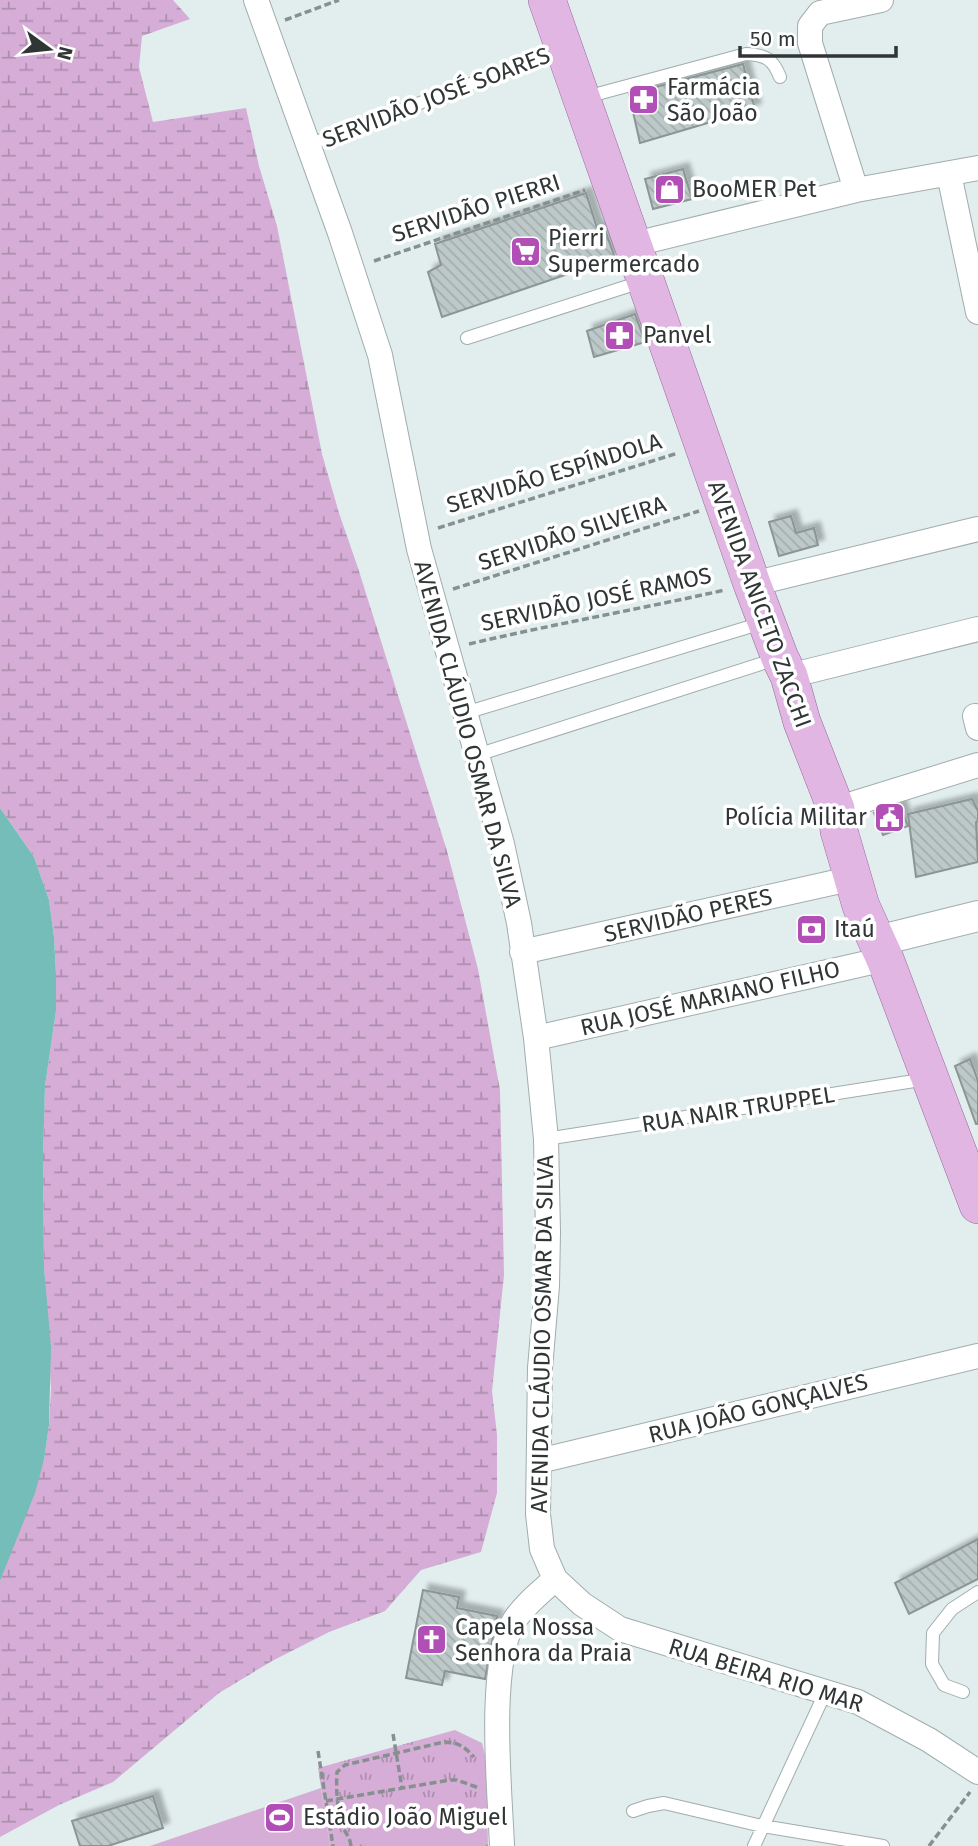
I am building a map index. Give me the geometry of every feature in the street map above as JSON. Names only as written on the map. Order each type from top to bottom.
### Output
[{"type":"main road","name":"AVENIDA ANICETO ZACCHI","points":[[547,0],[612,181],[631,245],[835,809],[861,906],[881,950],[978,1205]]},
{"type":"street","name":"AVENIDA CLÁUDIO OSMAR DA SILVA","points":[[256,0],[352,268],[380,355],[431,596],[502,844],[536,1038],[546,1139],[548,1232],[547,1286],[540,1367],[539,1532],[542,1549],[555,1579]]},
{"type":"street","points":[[856,190],[810,43],[810,26],[820,13],[881,0]]},
{"type":"street","points":[[631,245],[856,190],[978,168]]},
{"type":"street","points":[[950,174],[978,312]]},
{"type":"street","points":[[752,584],[978,529]]},
{"type":"street","points":[[784,667],[978,629]]},
{"type":"street","points":[[835,809],[978,765]]},
{"type":"street","name":"SERVIDÃO PERES","points":[[522,952],[854,878]]},
{"type":"street","points":[[881,950],[978,916]]},
{"type":"street","name":"RUA JOSÉ MARIANO FILHO","points":[[536,1038],[881,950]]},
{"type":"street","name":"RUA JOÃO GONÇALVES","points":[[539,1461],[978,1356]]},
{"type":"street","points":[[502,1846],[498,1695],[506,1644],[513,1622],[555,1579]]},
{"type":"street","name":"RUA BEIRA RIO MAR","points":[[555,1579],[582,1604],[620,1629],[826,1690],[880,1712],[978,1772]]},
{"type":"lane","name":"SERVIDÃO JOSÉ SOARES","points":[[308,145],[565,49]]},
{"type":"lane","points":[[582,98],[746,54],[763,54],[774,62],[780,77]]},
{"type":"lane","points":[[467,338],[644,281]]},
{"type":"lane","points":[[464,713],[767,622]]},
{"type":"lane","points":[[477,755],[784,667]]},
{"type":"lane","name":"RUA NAIR TRUPPEL","points":[[546,1139],[931,1079]]},
{"type":"lane","points":[[963,1692],[944,1685],[932,1664],[933,1633],[952,1609],[978,1592]]},
{"type":"lane","points":[[754,1846],[826,1690]]},
{"type":"lane","points":[[633,1811],[664,1803],[762,1826],[883,1846]]},
{"type":"path","points":[[266,27],[339,0]]},
{"type":"path","name":"SERVIDÃO PIERRI","points":[[352,268],[612,181]]},
{"type":"path","name":"SERVIDÃO ESPÍNDOLA","points":[[416,535],[703,445]]},
{"type":"path","name":"SERVIDÃO SILVEIRA","points":[[431,596],[724,503]]},
{"type":"path","name":"SERVIDÃO JOSÉ RAMOS","points":[[447,650],[564,622],[752,584]]},
{"type":"path","points":[[393,1734],[402,1788]]},
{"type":"path","points":[[351,1846],[342,1824],[338,1799],[337,1772],[345,1765],[444,1742],[454,1742],[466,1748],[474,1757]]},
{"type":"path","points":[[318,1751],[333,1846]]},
{"type":"path","points":[[326,1801],[457,1780],[500,1796]]},
{"type":"path","points":[[929,1846],[978,1782]]},
{"type":"green space","points":[[0,0],[173,0],[190,19],[142,36],[139,67],[153,122],[246,108],[259,166],[277,226],[322,454],[447,851],[478,969],[500,1090],[504,1275],[492,1391],[497,1435],[497,1493],[481,1552],[421,1570],[385,1611],[329,1632],[272,1661],[219,1693],[113,1782],[59,1805],[0,1837],[0,1581],[44,1460],[49,1425],[51,1388],[44,1268],[43,1160],[45,1086],[56,1011],[56,974],[49,900],[34,857],[0,808]]},
{"type":"green space","points":[[455,1730],[482,1743],[486,1759],[488,1846],[330,1846],[318,1768]]},
{"type":"green space","name":"Estádio João Miguel","points":[[321,1788],[330,1846],[150,1846]]},
{"type":"green space","points":[[449,1801],[456,1846],[365,1846],[360,1815]]},
{"type":"water","points":[[0,808],[34,857],[49,900],[54,937],[56,1011],[45,1086],[43,1160],[44,1268],[51,1347],[49,1425],[44,1460],[35,1493],[0,1581]]},
{"type":"building","points":[[743,64],[755,109],[640,143],[629,94]]},
{"type":"building","name":"BooMER Pet","points":[[683,169],[692,199],[653,209],[645,179]]},
{"type":"building","name":"Pierri Supermercado","points":[[586,193],[597,228],[604,227],[615,258],[442,317],[428,272],[441,265],[435,244]]},
{"type":"building","name":"Panvel","points":[[635,314],[645,342],[594,357],[587,331]]},
{"type":"building","points":[[791,516],[796,533],[814,528],[818,545],[779,556],[769,522]]},
{"type":"building","points":[[972,799],[978,811],[978,862],[916,877],[908,814]]},
{"type":"building","name":"Polícia Militar","points":[[900,805],[908,826],[883,835],[874,813]]},
{"type":"building","points":[[970,1059],[978,1081],[978,1124],[955,1066]]},
{"type":"building","points":[[978,1539],[978,1579],[909,1614],[895,1583]]},
{"type":"building","points":[[423,1590],[459,1597],[457,1608],[497,1616],[485,1679],[445,1671],[442,1685],[406,1678]]},
{"type":"building","points":[[153,1796],[163,1828],[108,1846],[80,1846],[72,1821]]},
{"type":"place","name":"Farmácia São João","points":[[644,100]]},
{"type":"place","name":"BooMER Pet","points":[[669,189]]},
{"type":"place","name":"Pierri Supermercado","points":[[525,251]]},
{"type":"place","name":"Panvel","points":[[620,335]]},
{"type":"place","name":"Polícia Militar","points":[[890,817]]},
{"type":"place","name":"Itaú","points":[[811,929]]},
{"type":"place","name":"Capela Nossa Senhora da Praia","points":[[432,1640]]},
{"type":"place","name":"Estádio João Miguel","points":[[280,1817]]}]
